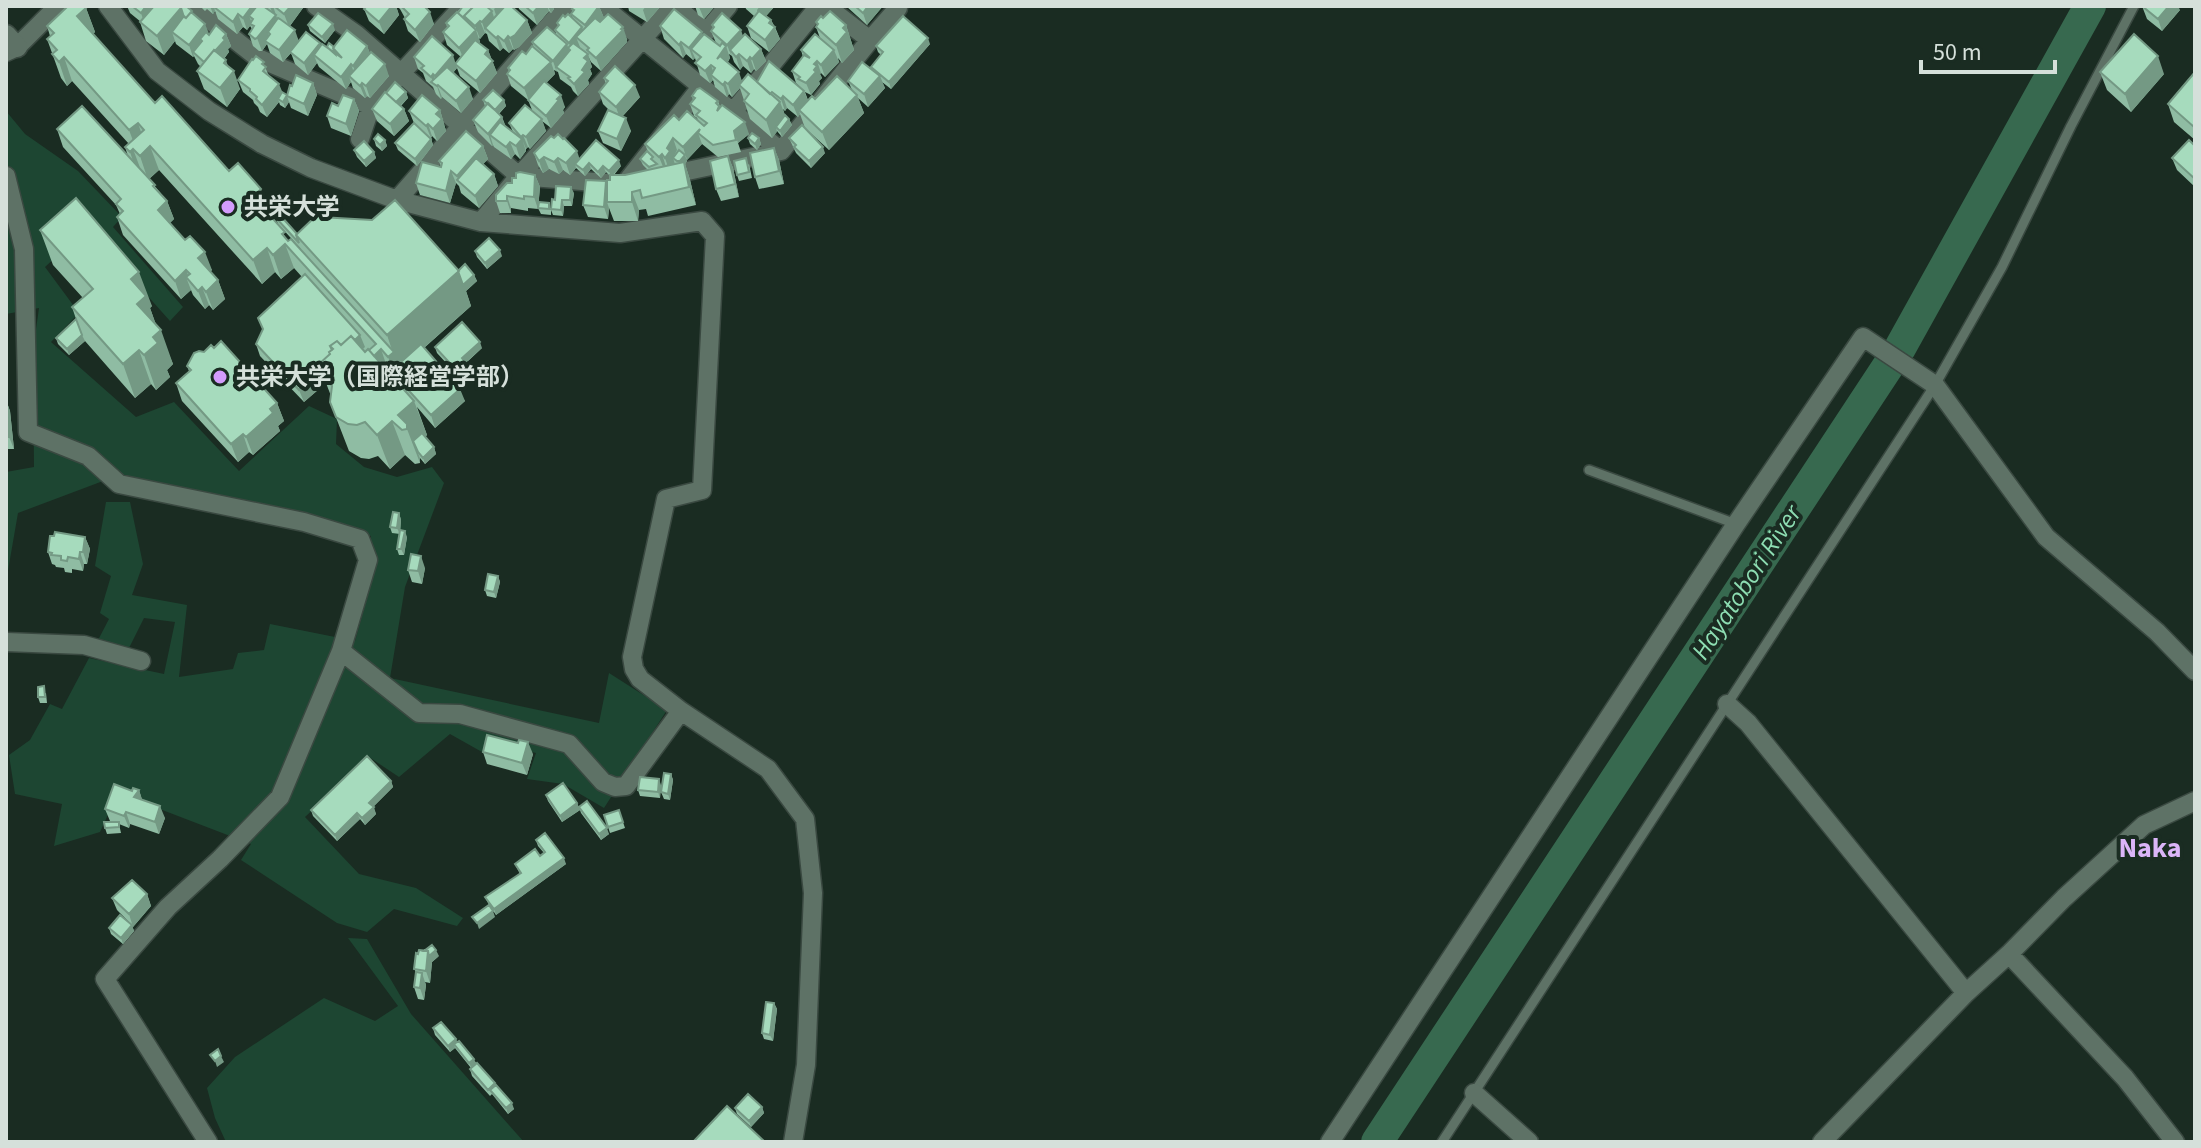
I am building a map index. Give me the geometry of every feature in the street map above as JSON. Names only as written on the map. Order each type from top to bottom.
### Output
[{"type":"street","points":[[10,45],[58,6]]},
{"type":"street","points":[[109,6],[157,71],[209,111],[262,144],[299,162],[397,200],[481,222],[620,233],[702,221],[715,236],[702,490],[666,499],[632,657],[640,679],[681,711],[768,769],[805,819],[813,893],[806,1065],[793,1142]]},
{"type":"street","points":[[192,6],[258,58],[371,106]]},
{"type":"street","points":[[316,6],[356,34],[519,176],[624,185],[781,151],[898,8]]},
{"type":"street","points":[[360,139],[371,106],[463,6]]},
{"type":"street","points":[[397,200],[566,6]]},
{"type":"street","points":[[602,6],[781,151]]},
{"type":"street","points":[[481,222],[673,6],[706,32],[728,6]]},
{"type":"street","points":[[733,112],[819,6]]},
{"type":"street","points":[[826,6],[870,40]]},
{"type":"street","points":[[624,185],[701,87]]},
{"type":"street","points":[[6,176],[24,249],[28,432],[88,456],[119,484],[304,522],[360,539],[368,560],[341,651],[280,797],[168,907],[105,979],[208,1142]]},
{"type":"street","points":[[1330,1142],[1736,524],[1863,337],[1935,385],[2046,537],[2157,632],[2195,671]]},
{"type":"street","points":[[6,642],[84,645],[141,661]]},
{"type":"street","points":[[341,651],[419,713],[460,714],[569,744],[603,782],[615,787],[626,786],[681,711]]},
{"type":"street","points":[[1727,704],[1748,723],[1966,993]]},
{"type":"street","points":[[1822,1142],[1966,993],[2064,898],[2144,825],[2195,801]]},
{"type":"street","points":[[2009,954],[2125,1078],[2175,1142]]},
{"type":"street","points":[[1474,1093],[1529,1142]]},
{"type":"lane","points":[[1442,1142],[1935,385],[2002,267],[2134,6]]},
{"type":"lane","points":[[1589,470],[1736,524]]},
{"type":"green space","points":[[6,111],[25,134],[78,171],[122,217],[113,227],[183,307],[170,321],[87,228],[45,267],[79,313],[51,342],[136,417],[174,402],[239,471],[309,406],[337,419],[336,444],[364,467],[397,477],[432,467],[444,483],[405,587],[390,678],[599,723],[609,673],[667,710],[604,808],[563,784],[527,779],[536,753],[490,742],[482,752],[450,734],[399,777],[369,757],[305,817],[359,874],[416,888],[463,918],[457,926],[394,909],[367,932],[337,923],[241,860],[251,844],[118,793],[100,832],[54,846],[62,804],[15,794],[9,755],[30,740],[50,704],[62,709],[89,658],[164,674],[175,622],[144,618],[128,650],[97,642],[109,619],[100,613],[111,576],[95,566],[106,502],[130,502],[143,564],[132,595],[187,605],[179,677],[233,669],[238,653],[264,650],[270,624],[355,641],[371,584],[371,536],[119,475],[18,513],[6,582],[6,472],[34,467],[33,351],[39,308],[6,314]]},
{"type":"green space","points":[[348,938],[367,939],[411,1014],[524,1142],[226,1142],[215,1118],[207,1088],[235,1057],[324,998],[375,1021],[398,1006]]},
{"type":"building","name":"共栄大学","points":[[68,6],[86,8],[77,16],[155,103],[162,96],[229,171],[238,163],[261,189],[258,192],[268,203],[262,207],[285,232],[282,234],[288,241],[291,239],[394,352],[388,357],[381,349],[374,356],[369,350],[376,344],[285,244],[273,255],[267,248],[253,260],[150,146],[140,156],[133,149],[130,152],[125,147],[144,130],[138,123],[129,130],[64,57],[59,62],[52,54],[57,50],[47,39],[54,33],[47,26]]},
{"type":"building","points":[[132,6],[146,6],[141,13]]},
{"type":"building","points":[[154,6],[181,8],[157,36],[140,22]]},
{"type":"building","points":[[178,6],[186,6],[192,11],[186,18]]},
{"type":"building","points":[[215,6],[252,6],[243,18],[238,14],[233,22]]},
{"type":"building","points":[[257,6],[263,6],[276,15],[255,39],[249,34],[254,26],[250,24],[253,19],[249,16]]},
{"type":"building","points":[[274,6],[291,6],[284,14]]},
{"type":"building","points":[[367,6],[392,6],[379,22],[364,9]]},
{"type":"building","points":[[401,6],[424,6],[430,12],[415,30],[404,19],[409,14]]},
{"type":"building","points":[[463,6],[474,6],[464,16],[466,20],[458,13]]},
{"type":"building","points":[[474,6],[486,6],[492,11],[475,26],[464,16]]},
{"type":"building","points":[[505,6],[511,6],[527,20],[515,35],[508,36],[504,41],[485,28]]},
{"type":"building","points":[[525,6],[539,6],[533,13]]},
{"type":"building","points":[[574,6],[599,6],[585,25],[571,14]]},
{"type":"building","points":[[855,6],[868,6],[863,13]]},
{"type":"building","points":[[2142,6],[2169,6],[2158,19]]},
{"type":"building","points":[[674,9],[702,32],[689,48],[681,42],[679,45],[660,26]]},
{"type":"building","points":[[759,11],[775,27],[765,40],[747,26]]},
{"type":"building","points":[[830,11],[846,25],[843,28],[847,32],[836,45],[816,27],[821,16],[823,18]]},
{"type":"building","points":[[191,12],[205,24],[189,45],[172,32]]},
{"type":"building","points":[[457,12],[476,30],[459,48],[443,32],[449,26],[446,23]]},
{"type":"building","points":[[318,13],[333,24],[322,37],[308,25]]},
{"type":"building","points":[[722,13],[741,30],[727,45],[711,31]]},
{"type":"building","points":[[568,14],[582,27],[569,43],[555,30],[563,15]]},
{"type":"building","points":[[608,14],[623,30],[596,58],[576,37],[595,18],[600,22]]},
{"type":"building","points":[[903,16],[928,38],[889,82],[871,67],[883,52],[876,46]]},
{"type":"building","points":[[278,18],[295,30],[279,50],[265,41]]},
{"type":"building","points":[[216,25],[226,34],[225,40],[204,62],[193,52],[202,41],[200,39],[206,32],[209,35]]},
{"type":"building","points":[[547,27],[567,44],[553,61],[532,42]]},
{"type":"building","points":[[347,30],[367,46],[341,77],[314,55],[322,44],[342,58],[333,48]]},
{"type":"building","points":[[306,32],[320,43],[304,63],[290,52]]},
{"type":"building","points":[[704,34],[720,46],[722,43],[726,46],[717,59],[720,56],[739,72],[728,84],[725,82],[723,85],[711,75],[715,68],[711,65],[705,71],[695,63],[701,57],[691,49]]},
{"type":"building","points":[[745,34],[761,49],[747,61],[739,54],[736,57],[730,50]]},
{"type":"building","points":[[815,34],[834,50],[821,65],[817,61],[814,64],[817,66],[816,72],[806,83],[792,71],[804,55],[810,58],[801,50]]},
{"type":"building","points":[[2134,34],[2158,56],[2125,94],[2100,72]]},
{"type":"building","points":[[432,36],[453,55],[431,77],[414,57]]},
{"type":"building","points":[[475,40],[488,50],[485,54],[493,61],[476,81],[455,64]]},
{"type":"building","points":[[573,43],[588,54],[584,58],[588,61],[582,70],[585,72],[574,84],[556,67]]},
{"type":"building","points":[[532,46],[551,62],[524,88],[507,74],[508,68],[522,51],[526,54]]},
{"type":"building","points":[[214,50],[234,71],[220,88],[197,71]]},
{"type":"building","points":[[371,52],[385,64],[366,86],[362,83],[360,86],[349,76]]},
{"type":"building","points":[[256,56],[264,62],[262,64],[266,67],[263,71],[279,84],[262,105],[250,89],[238,80]]},
{"type":"building","points":[[769,61],[804,91],[793,105],[783,96],[781,99],[772,92],[770,94],[757,82]]},
{"type":"building","points":[[862,62],[880,76],[864,94],[848,81]]},
{"type":"building","points":[[615,66],[635,85],[616,107],[599,92],[608,81],[604,78]]},
{"type":"building","points":[[447,67],[469,87],[456,101],[431,82]]},
{"type":"building","points":[[2195,72],[2195,126],[2194,127],[2168,104]]},
{"type":"building","points":[[748,74],[780,102],[766,120],[744,101],[749,94],[739,85]]},
{"type":"building","points":[[296,75],[313,83],[304,104],[287,96]]},
{"type":"building","points":[[837,76],[857,95],[822,132],[799,110],[812,96],[815,99]]},
{"type":"building","points":[[544,81],[561,95],[546,116],[528,100]]},
{"type":"building","points":[[395,82],[406,92],[396,102],[386,93]]},
{"type":"building","points":[[700,88],[718,101],[717,111],[722,105],[745,122],[734,131],[736,140],[713,145],[698,133],[700,129],[683,147],[673,138],[665,158],[662,154],[659,157],[645,144],[674,115],[679,120],[687,111],[704,126],[707,123],[696,115],[700,111],[690,104],[695,98],[692,96]]},
{"type":"building","points":[[493,90],[504,100],[495,110],[483,100]]},
{"type":"building","points":[[282,92],[287,95],[283,102],[278,99]]},
{"type":"building","points":[[385,92],[404,109],[390,124],[372,109]]},
{"type":"building","points":[[343,95],[354,99],[346,124],[327,116],[332,103],[338,106]]},
{"type":"building","points":[[422,95],[440,110],[436,114],[442,119],[433,129],[409,111]]},
{"type":"building","points":[[488,103],[502,117],[488,134],[473,120]]},
{"type":"building","points":[[525,105],[542,119],[526,137],[521,137],[509,123]]},
{"type":"building","points":[[82,106],[167,201],[158,210],[185,240],[190,236],[205,252],[198,258],[218,280],[206,292],[202,287],[198,291],[186,277],[190,274],[186,270],[175,281],[117,217],[123,211],[116,204],[121,199],[57,129]]},
{"type":"building","points":[[608,110],[626,118],[617,139],[598,131]]},
{"type":"building","points":[[785,115],[789,119],[780,131],[776,127]]},
{"type":"building","points":[[500,122],[522,139],[516,146],[510,142],[506,147],[490,135]]},
{"type":"building","points":[[414,123],[431,139],[415,159],[395,143]]},
{"type":"building","points":[[802,125],[823,147],[809,161],[789,138]]},
{"type":"building","points":[[466,131],[483,146],[457,176],[451,171],[446,191],[416,183],[422,162],[441,167],[439,161]]},
{"type":"building","points":[[752,133],[759,138],[755,144],[748,138]]},
{"type":"building","points":[[378,134],[385,140],[380,145],[374,139]]},
{"type":"building","points":[[558,134],[577,151],[566,163],[558,158],[554,162],[544,157],[539,161],[534,153],[551,136],[554,138]]},
{"type":"building","points":[[596,140],[619,160],[609,171],[603,166],[598,172],[589,163],[583,170],[575,164]]},
{"type":"building","points":[[2189,140],[2195,146],[2195,179],[2172,158]]},
{"type":"building","points":[[364,141],[374,152],[364,161],[354,150]]},
{"type":"building","points":[[774,148],[779,171],[755,177],[750,153]]},
{"type":"building","points":[[679,150],[685,155],[677,161],[673,158]]},
{"type":"building","points":[[647,151],[657,164],[649,167],[640,159]]},
{"type":"building","points":[[728,156],[735,184],[716,189],[710,161]]},
{"type":"building","points":[[476,158],[494,174],[475,196],[457,180]]},
{"type":"building","points":[[746,158],[749,172],[737,175],[734,161]]},
{"type":"building","points":[[684,162],[689,187],[642,198],[640,190],[632,192],[632,202],[607,202],[607,180],[610,180],[610,175],[625,175]]},
{"type":"building","points":[[520,172],[535,175],[534,197],[507,196],[507,201],[496,201],[496,195],[507,183],[512,183],[512,178]]},
{"type":"building","points":[[586,180],[606,181],[604,207],[583,205]]},
{"type":"building","points":[[556,186],[571,187],[570,200],[562,200],[561,210],[551,209]]},
{"type":"building","points":[[76,198],[139,272],[131,279],[146,296],[137,304],[161,330],[153,337],[158,343],[144,355],[139,350],[123,364],[72,307],[93,289],[40,230]]},
{"type":"building","points":[[395,200],[459,271],[387,335],[296,235],[318,214],[320,217],[372,220]]},
{"type":"building","points":[[539,202],[549,203],[549,209],[538,208]]},
{"type":"building","points":[[280,215],[297,234],[299,243],[276,218]]},
{"type":"building","points":[[489,238],[500,250],[485,263],[475,251]]},
{"type":"building","points":[[465,264],[474,275],[463,285],[458,271]]},
{"type":"building","points":[[305,274],[360,335],[355,340],[351,336],[341,345],[337,341],[330,346],[330,354],[319,364],[321,370],[299,390],[256,344],[263,329],[258,318]]},
{"type":"building","points":[[76,319],[82,335],[67,349],[56,338]]},
{"type":"building","points":[[462,322],[480,342],[462,358],[471,369],[465,375],[460,370],[458,372],[435,347]]},
{"type":"building","points":[[351,336],[365,352],[368,349],[414,401],[398,415],[407,424],[407,429],[402,430],[392,421],[377,435],[365,422],[348,424],[336,417],[330,402],[330,383],[334,380],[319,364],[330,354],[333,349],[330,346],[337,341],[341,345]]},
{"type":"building","points":[[221,341],[277,403],[270,409],[273,413],[246,437],[243,434],[231,444],[176,383],[191,370],[187,366],[194,353],[204,352],[211,345],[214,348]]},
{"type":"building","points":[[421,344],[460,389],[431,415],[391,371]]},
{"type":"building","points":[[6,402],[9,437],[6,437]]},
{"type":"building","points":[[422,433],[434,447],[423,458],[413,441]]},
{"type":"building","points":[[393,512],[399,513],[397,528],[390,527]]},
{"type":"building","points":[[400,530],[405,531],[401,549],[397,549]]},
{"type":"building","points":[[55,532],[85,537],[79,559],[68,557],[67,561],[61,560],[61,556],[48,552],[50,536],[54,536]]},
{"type":"building","points":[[411,554],[421,556],[418,571],[408,570]]},
{"type":"building","points":[[488,574],[498,576],[494,592],[485,590]]},
{"type":"building","points":[[44,686],[45,697],[38,697],[38,687]]},
{"type":"building","points":[[487,735],[518,743],[519,740],[528,742],[522,763],[483,752]]},
{"type":"building","points":[[367,756],[391,781],[369,803],[374,807],[362,818],[357,813],[335,835],[311,810]]},
{"type":"building","points":[[664,773],[671,774],[668,794],[661,792]]},
{"type":"building","points":[[640,777],[659,779],[658,792],[638,790]]},
{"type":"building","points":[[563,783],[577,803],[560,816],[546,795]]},
{"type":"building","points":[[114,784],[132,791],[133,788],[139,790],[134,797],[160,806],[155,822],[105,809]]},
{"type":"building","points":[[587,801],[607,828],[599,834],[579,807]]},
{"type":"building","points":[[619,810],[623,822],[608,827],[604,815]]},
{"type":"building","points":[[104,822],[119,822],[119,827],[105,828]]},
{"type":"building","points":[[545,833],[564,858],[494,909],[485,897],[521,873],[515,864],[535,849],[540,856],[545,852],[536,840]]},
{"type":"building","points":[[132,880],[147,894],[129,914],[112,898]]},
{"type":"building","points":[[489,905],[493,911],[477,923],[472,917]]},
{"type":"building","points":[[120,915],[132,925],[121,938],[109,928]]},
{"type":"building","points":[[432,945],[436,950],[429,956],[428,951],[424,951]]},
{"type":"building","points":[[419,950],[428,951],[426,971],[414,969]]},
{"type":"building","points":[[416,972],[422,973],[420,988],[414,987]]},
{"type":"building","points":[[766,1002],[774,1003],[770,1035],[762,1033]]},
{"type":"building","points":[[441,1022],[456,1039],[448,1046],[433,1028]]},
{"type":"building","points":[[459,1041],[474,1059],[469,1063],[454,1044]]},
{"type":"building","points":[[218,1049],[221,1056],[215,1061],[210,1055]]},
{"type":"building","points":[[477,1063],[495,1083],[488,1090],[470,1069]]},
{"type":"building","points":[[496,1085],[512,1103],[506,1108],[490,1090]]},
{"type":"building","points":[[748,1094],[762,1107],[749,1121],[735,1108]]},
{"type":"building","points":[[727,1106],[765,1142],[693,1142]]},
{"type":"waterway","name":"Hayatobori River","points":[[1377,1142],[1900,348],[2090,6]]},
{"type":"place","name":"共栄大学","points":[[228,207]]},
{"type":"place","name":"共栄大学（国際経営学部）","points":[[220,377]]},
{"type":"district","name":"Naka","points":[[2150,847]]}]
